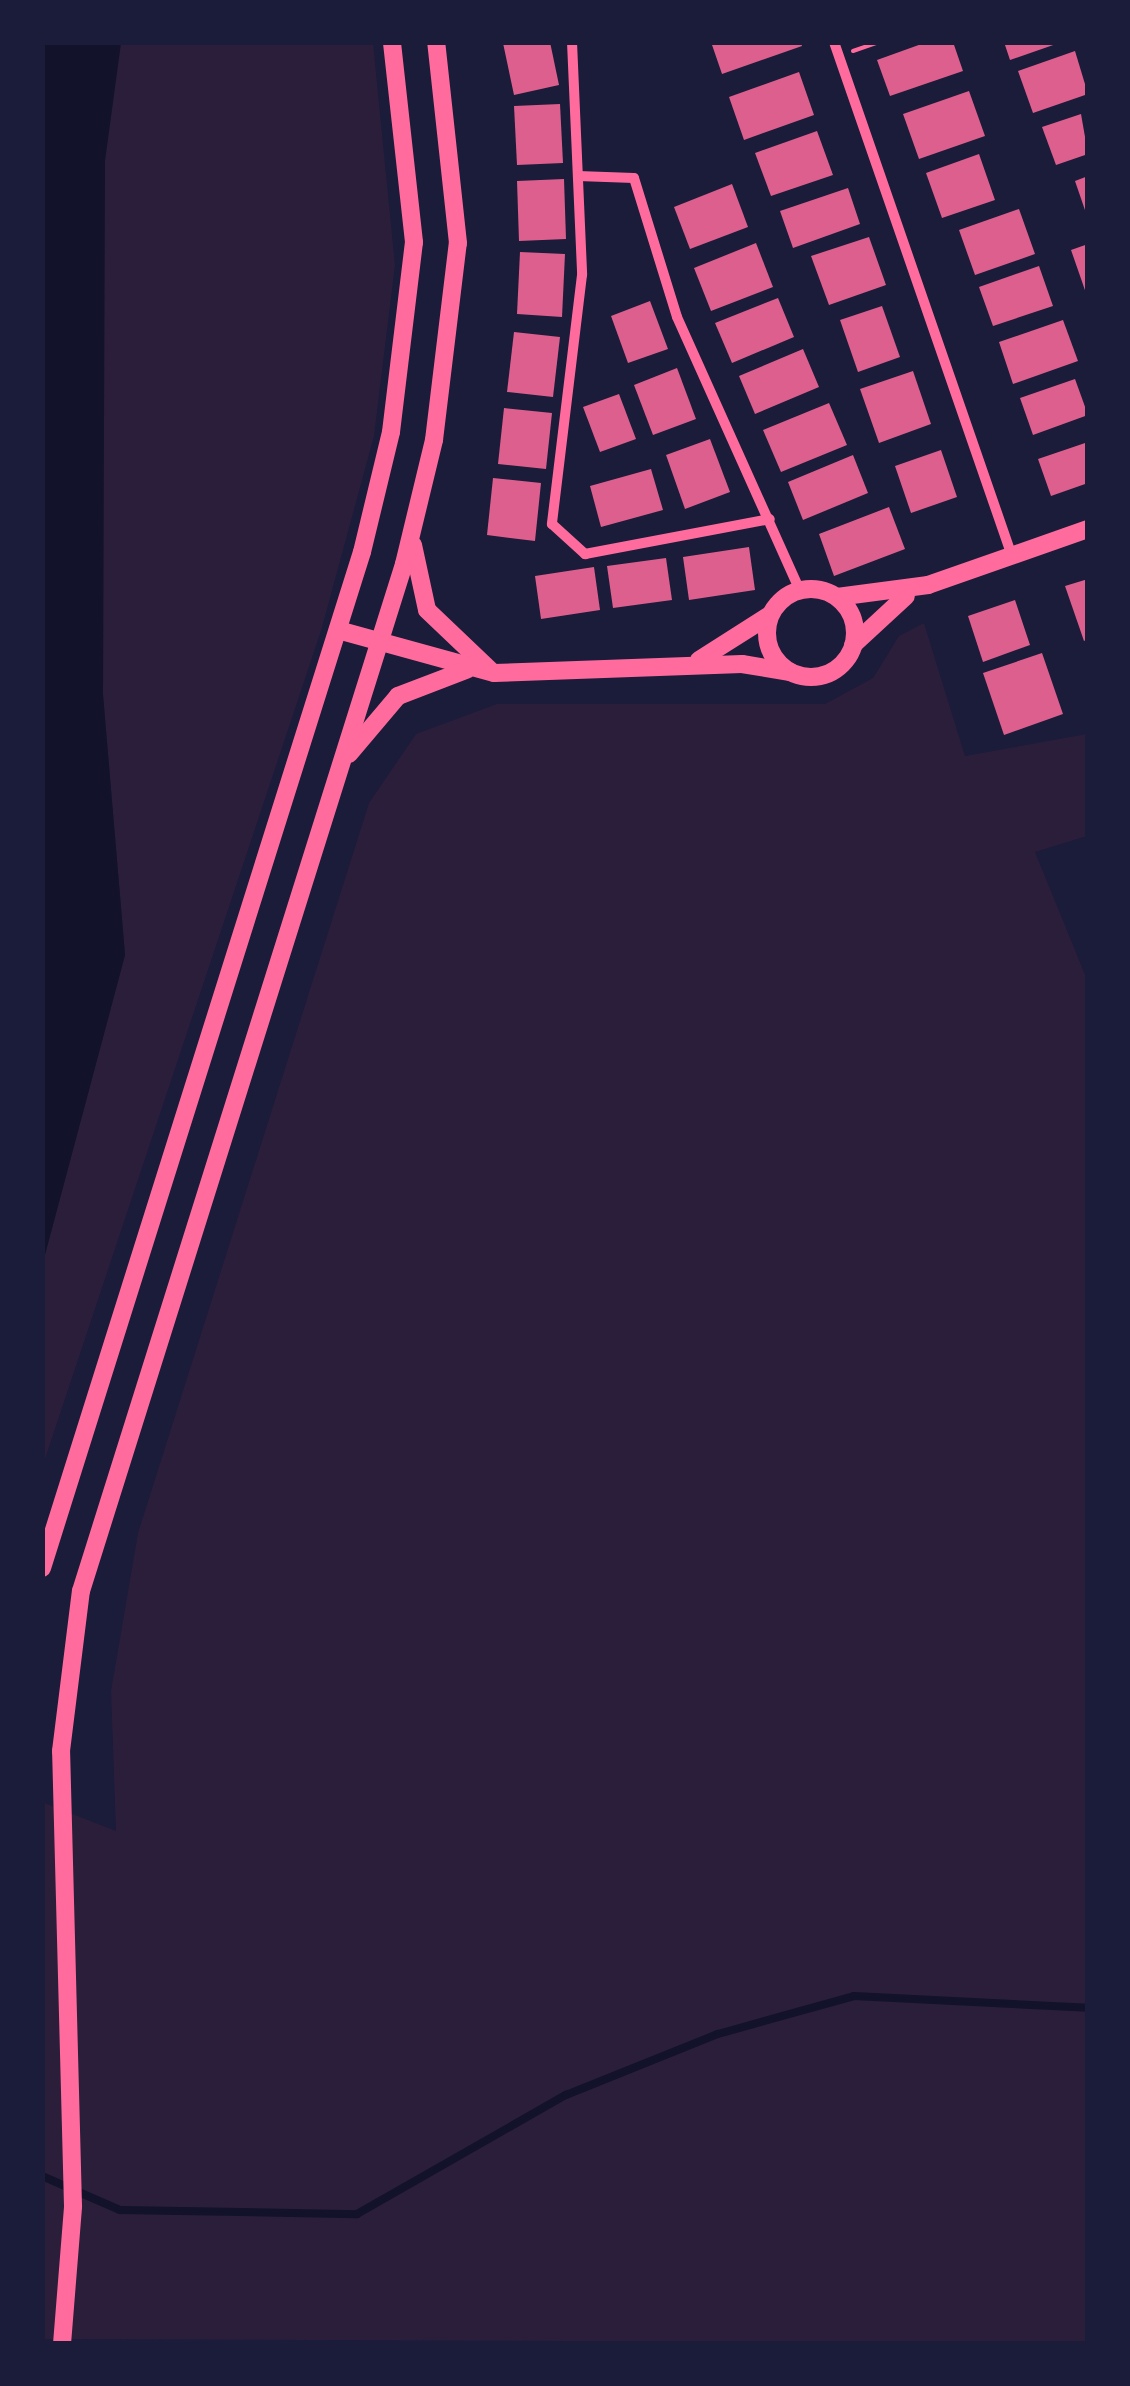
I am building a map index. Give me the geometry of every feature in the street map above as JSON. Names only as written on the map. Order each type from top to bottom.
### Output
[{"type":"street","points":[[42,1568],[338,630],[391,432],[408,315],[411,165],[392,42]]},
{"type":"street","points":[[62,2344],[71,2129],[62,1751],[82,1591],[379,643],[412,534],[434,440],[458,243],[436,42]]},
{"type":"street","points":[[572,42],[582,276],[549,508],[557,537],[572,551],[599,554],[770,519]]},
{"type":"street","points":[[834,42],[1012,556]]},
{"type":"street","points":[[578,176],[634,178],[677,317],[800,590]]},
{"type":"street","points":[[338,630],[494,673],[580,676],[689,664],[831,672],[879,612],[928,585],[1088,529]]},
{"type":"street","points":[[412,534],[427,610],[494,673]]},
{"type":"street","points":[[800,590],[837,597],[928,585]]},
{"type":"street","points":[[689,664],[770,615],[800,590]]},
{"type":"street","points":[[837,597],[852,619],[853,646]]},
{"type":"street","points":[[770,615],[770,650],[790,672]]},
{"type":"street","points":[[340,767],[398,696],[471,668]]},
{"type":"path","points":[[839,56],[878,42]]},
{"type":"shaded area","points":[[43,42],[121,43],[105,161],[103,695],[125,955],[43,1262]]},
{"type":"shaded area","points":[[78,43],[373,43],[395,265],[374,436],[321,631],[43,1465],[43,1262],[125,955],[103,695]]},
{"type":"shaded area","points":[[924,623],[965,756],[1087,734],[1087,836],[1035,852],[1088,982],[1087,2343],[43,2339],[42,1802],[116,1831],[111,1691],[138,1533],[369,803],[416,734],[497,704],[825,704],[873,678],[899,636]]},
{"type":"building","points":[[550,42],[559,85],[514,95],[503,43]]},
{"type":"building","points":[[711,42],[801,42],[802,46],[722,74]]},
{"type":"building","points":[[927,42],[953,42],[963,71],[890,96],[877,60]]},
{"type":"building","points":[[1004,42],[1059,42],[1059,43],[1010,60]]},
{"type":"building","points":[[1075,51],[1088,94],[1033,113],[1018,71]]},
{"type":"building","points":[[799,72],[814,115],[744,140],[729,97]]},
{"type":"building","points":[[969,91],[985,136],[919,159],[903,114]]},
{"type":"building","points":[[560,104],[563,163],[517,165],[514,106]]},
{"type":"building","points":[[1081,114],[1088,154],[1056,165],[1042,127]]},
{"type":"building","points":[[817,131],[833,175],[771,196],[755,153]]},
{"type":"building","points":[[979,154],[995,200],[942,218],[926,173]]},
{"type":"building","points":[[1088,176],[1088,216],[1087,216],[1075,181]]},
{"type":"building","points":[[564,179],[566,239],[519,241],[517,181]]},
{"type":"building","points":[[732,184],[748,227],[690,249],[674,207]]},
{"type":"building","points":[[848,188],[860,224],[793,248],[780,211]]},
{"type":"building","points":[[1019,209],[1035,254],[975,275],[959,230]]},
{"type":"building","points":[[869,237],[886,285],[829,305],[811,256]]},
{"type":"building","points":[[756,243],[773,287],[711,311],[694,268]]},
{"type":"building","points":[[1088,244],[1088,296],[1087,296],[1071,250]]},
{"type":"building","points":[[520,252],[565,254],[562,317],[517,314]]},
{"type":"building","points":[[1039,266],[1053,306],[993,326],[979,287]]},
{"type":"building","points":[[778,298],[794,337],[732,363],[715,323]]},
{"type":"building","points":[[650,301],[668,349],[628,363],[611,316]]},
{"type":"building","points":[[882,306],[900,357],[858,372],[840,320]]},
{"type":"building","points":[[1063,320],[1078,361],[1013,384],[999,342]]},
{"type":"building","points":[[514,332],[560,337],[553,397],[507,392]]},
{"type":"building","points":[[803,349],[819,387],[755,414],[739,376]]},
{"type":"building","points":[[677,368],[696,419],[653,435],[634,385]]},
{"type":"building","points":[[913,371],[931,424],[879,443],[860,389]]},
{"type":"building","points":[[1075,379],[1088,415],[1033,435],[1020,398]]},
{"type":"building","points":[[619,394],[636,439],[600,452],[583,407]]},
{"type":"building","points":[[829,403],[847,445],[781,472],[763,430]]},
{"type":"building","points":[[504,408],[552,413],[546,469],[498,464]]},
{"type":"building","points":[[710,439],[730,492],[685,509],[666,455]]},
{"type":"building","points":[[1088,442],[1088,483],[1051,496],[1038,459]]},
{"type":"building","points":[[941,450],[957,497],[911,513],[895,466]]},
{"type":"building","points":[[853,455],[868,493],[803,520],[788,482]]},
{"type":"building","points":[[651,469],[663,510],[601,527],[590,486]]},
{"type":"building","points":[[493,478],[541,483],[535,541],[487,535]]},
{"type":"building","points":[[889,507],[905,549],[834,576],[819,534]]},
{"type":"building","points":[[749,547],[755,590],[689,600],[683,557]]},
{"type":"building","points":[[666,558],[672,600],[613,608],[607,566]]},
{"type":"building","points":[[594,567],[600,610],[541,619],[535,576]]},
{"type":"building","points":[[1088,579],[1088,639],[1084,641],[1065,586]]},
{"type":"building","points":[[1015,600],[1030,645],[983,662],[968,616]]},
{"type":"building","points":[[1042,653],[1063,714],[1004,735],[983,673]]},
{"type":"waterway","points":[[42,2176],[120,2210],[357,2214],[566,2095],[718,2034],[854,1996],[1088,2008]]}]
